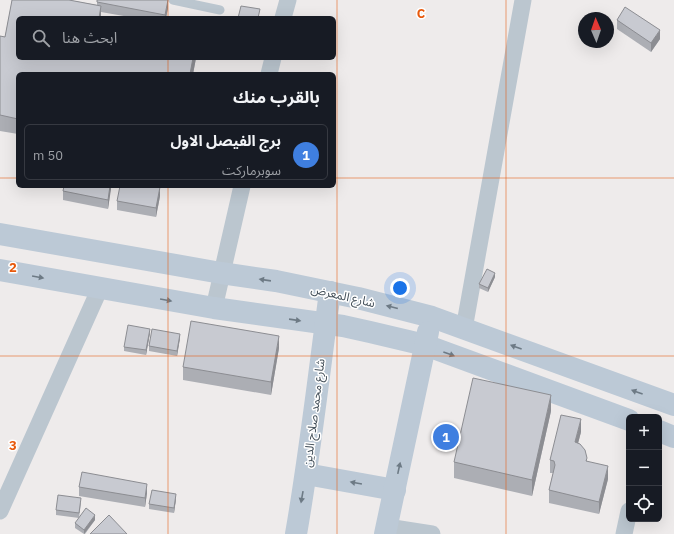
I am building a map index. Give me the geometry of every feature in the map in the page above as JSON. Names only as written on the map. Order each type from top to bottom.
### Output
[{"type":"main road","name":"شارع المعرض","points":[[0,234],[221,273],[276,281],[330,292],[432,317],[674,405]]},
{"type":"main road","points":[[0,270],[214,308],[343,326],[424,345],[626,419]]},
{"type":"main road","name":"شارع محمد صلاح الدين","points":[[296,534],[306,474],[330,292]]},
{"type":"main road","points":[[386,530],[424,345],[432,317]]},
{"type":"main road","points":[[662,432],[674,437]]},
{"type":"main road","points":[[306,474],[395,490]]},
{"type":"street","points":[[284,16],[288,0]]},
{"type":"street","points":[[464,329],[523,0]]},
{"type":"street","points":[[270,72],[272,60]]},
{"type":"street","points":[[214,308],[242,188]]},
{"type":"street","points":[[0,510],[100,288]]},
{"type":"street","points":[[624,534],[626,522]]},
{"type":"street","points":[[386,530],[432,534]]},
{"type":"lane","points":[[173,0],[220,10]]},
{"type":"building","points":[[12,0],[69,0],[101,6],[99,16],[16,16],[16,60],[193,60],[190,72],[16,72],[16,119],[0,115],[0,36],[5,37]]},
{"type":"building","points":[[97,0],[168,0],[165,15],[97,2]]},
{"type":"building","points":[[241,6],[260,9],[258,16],[238,16]]},
{"type":"building","points":[[625,7],[660,30],[651,43],[617,20]]},
{"type":"building","points":[[64,188],[110,188],[108,200],[63,191]]},
{"type":"building","points":[[120,188],[160,188],[156,208],[117,201]]},
{"type":"building","points":[[487,269],[495,273],[488,288],[479,284]]},
{"type":"building","points":[[191,321],[279,336],[271,382],[183,367]]},
{"type":"building","points":[[128,325],[150,329],[146,350],[124,347]]},
{"type":"building","points":[[152,329],[180,334],[177,351],[149,346]]},
{"type":"building","points":[[473,378],[551,395],[532,480],[454,462]]},
{"type":"building","points":[[561,415],[581,419],[575,442],[580,444],[585,450],[587,458],[586,461],[608,466],[599,502],[549,490],[555,465],[554,461],[550,460]]},
{"type":"building","points":[[82,472],[147,484],[145,498],[79,487]]},
{"type":"building","points":[[152,490],[176,494],[174,508],[149,504]]},
{"type":"building","points":[[58,495],[81,498],[79,513],[56,510]]},
{"type":"building","points":[[86,508],[95,515],[84,530],[75,523]]},
{"type":"building","points":[[109,515],[127,534],[90,534]]},
{"type":"place","name":"برج الفيصل الاول","points":[[446,437]]}]
